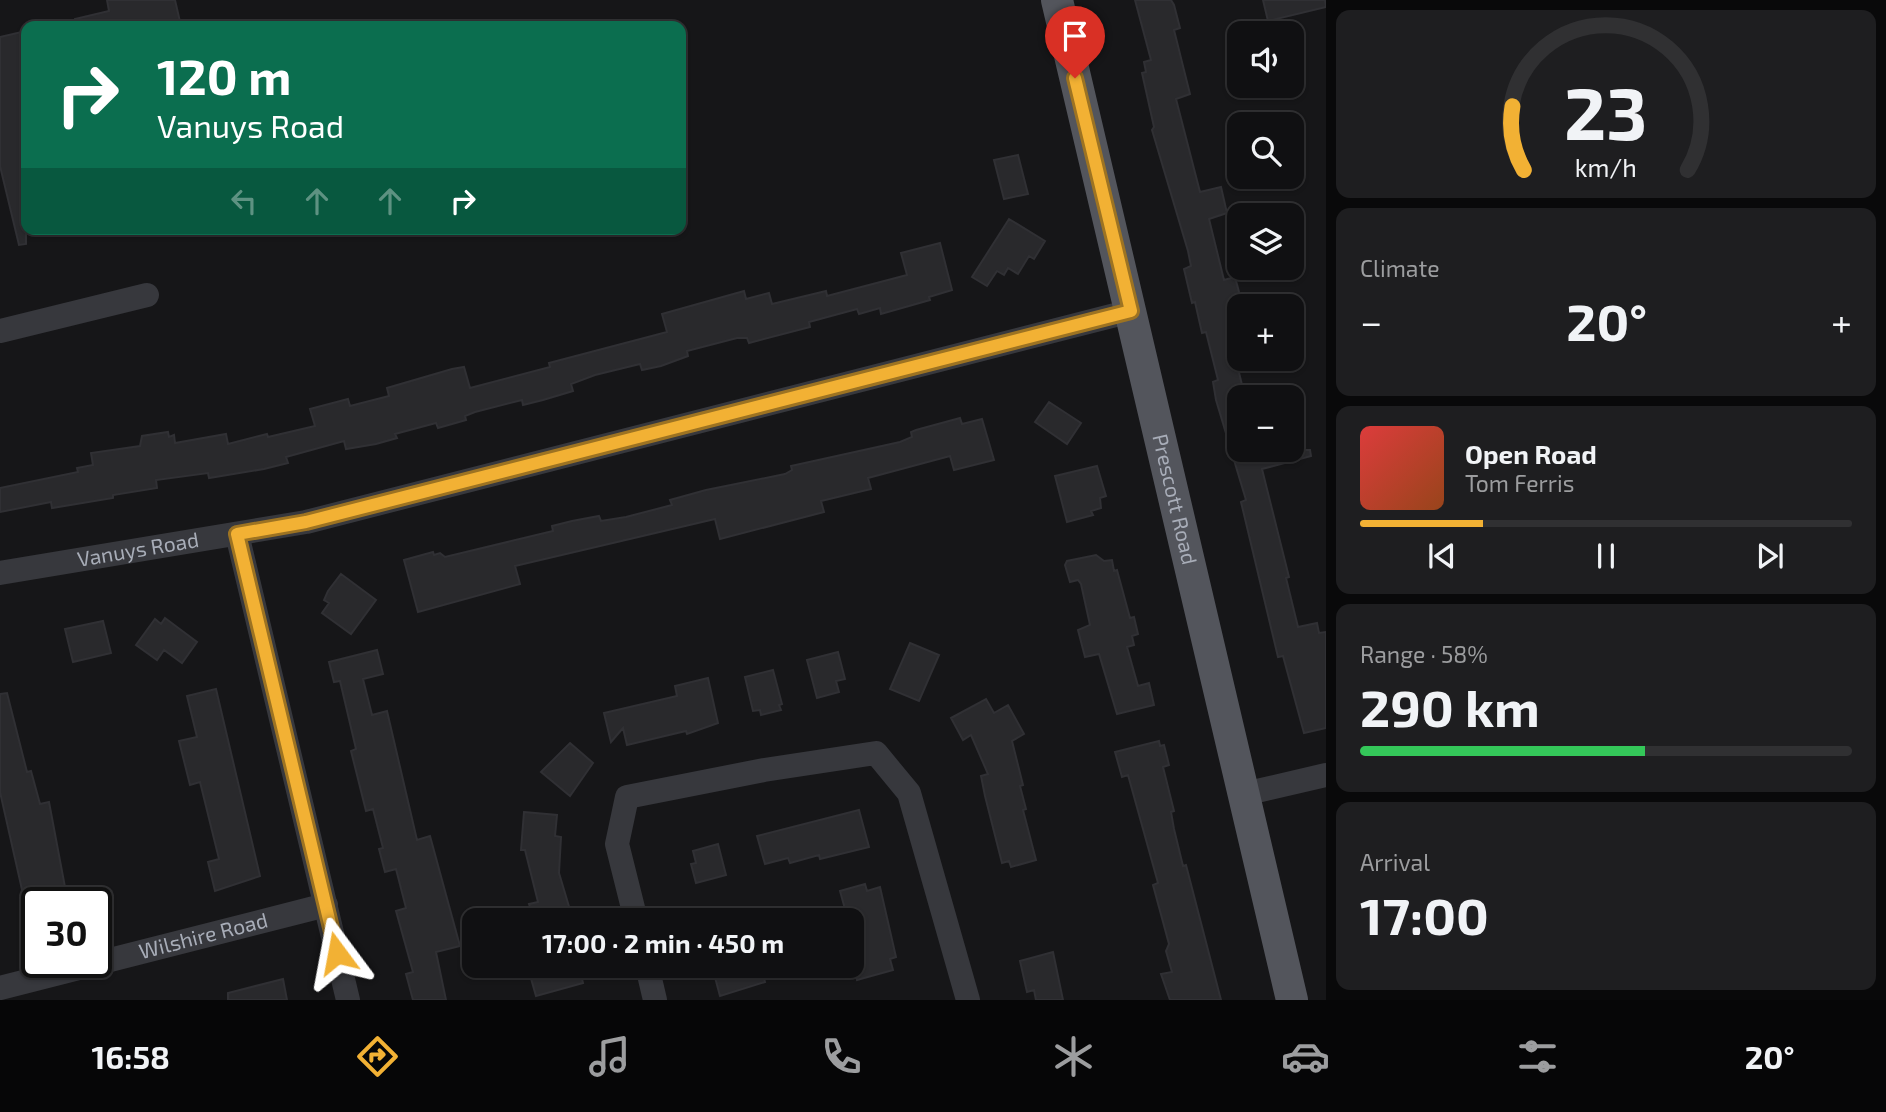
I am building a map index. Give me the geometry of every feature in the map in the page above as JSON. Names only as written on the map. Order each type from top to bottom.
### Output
[{"type":"main road","name":"Prescott Road","points":[[1057,0],[1292,1000]]},
{"type":"street","points":[[2,332],[147,295]]},
{"type":"street","name":"Vanuys Road","points":[[0,573],[306,522],[1131,311]]},
{"type":"street","points":[[237,534],[348,1000]]},
{"type":"street","points":[[633,908],[617,844],[627,797],[764,770],[876,753],[909,793],[968,1000]]},
{"type":"street","points":[[1244,794],[1326,775]]},
{"type":"street","name":"Wilshire Road","points":[[0,988],[326,905]]},
{"type":"street","points":[[650,978],[655,1000]]},
{"type":"building","points":[[107,0],[175,0],[180,21],[75,21],[109,11]]},
{"type":"building","points":[[1135,0],[1171,0],[1180,28],[1174,30],[1190,94],[1176,99],[1200,192],[1221,187],[1227,213],[1209,219],[1224,280],[1236,280],[1239,292],[1227,294],[1227,371],[1239,371],[1242,385],[1227,385],[1227,437],[1216,400],[1213,382],[1218,380],[1206,332],[1202,333],[1184,269],[1191,266],[1188,251],[1152,130],[1154,127],[1142,73],[1146,72],[1144,62],[1151,60]]},
{"type":"building","points":[[1263,0],[1325,0],[1326,7],[1268,21]]},
{"type":"building","points":[[21,32],[21,235],[26,235],[26,244],[19,245],[0,166],[0,37]]},
{"type":"building","points":[[1018,155],[1028,194],[1004,199],[994,160]]},
{"type":"building","points":[[1009,219],[1045,241],[1034,259],[1029,256],[1018,274],[1008,268],[1004,275],[997,271],[987,286],[972,277]]},
{"type":"building","points":[[940,243],[952,290],[929,297],[930,300],[881,314],[880,308],[859,314],[857,309],[809,322],[810,327],[749,343],[747,338],[737,338],[687,351],[688,356],[661,366],[642,370],[640,364],[595,375],[571,384],[573,391],[523,405],[522,400],[475,412],[465,416],[466,420],[438,428],[436,423],[395,434],[397,438],[376,444],[346,449],[344,441],[286,457],[288,463],[264,469],[209,478],[208,473],[156,480],[157,488],[113,495],[113,498],[52,508],[51,502],[0,512],[0,488],[78,472],[77,468],[93,465],[91,453],[140,446],[142,436],[168,432],[169,437],[174,435],[175,443],[226,434],[228,444],[315,426],[310,409],[348,399],[350,406],[389,396],[387,388],[452,369],[464,367],[470,388],[550,367],[549,363],[667,332],[662,314],[744,291],[746,299],[769,293],[772,304],[826,291],[827,296],[907,275],[901,253]]},
{"type":"building","points":[[1049,402],[1081,423],[1067,444],[1035,422]]},
{"type":"building","points":[[960,418],[962,424],[982,419],[994,460],[954,470],[950,456],[868,478],[871,489],[821,501],[824,512],[720,539],[715,519],[515,566],[520,584],[418,612],[404,560],[433,552],[434,555],[440,553],[445,557],[553,531],[552,526],[572,521],[599,516],[601,521],[626,517],[672,505],[670,500],[706,490],[785,474],[792,470],[791,466],[900,442],[912,437],[911,432],[916,430]]},
{"type":"building","points":[[1304,450],[1310,450],[1311,456],[1304,458]]},
{"type":"building","points":[[1235,462],[1288,462],[1262,469],[1289,577],[1286,578],[1298,627],[1317,623],[1319,633],[1326,632],[1326,728],[1304,733],[1283,656],[1278,657],[1241,502],[1246,500]]},
{"type":"building","points":[[1097,466],[1106,496],[1100,498],[1101,508],[1091,511],[1093,515],[1067,522],[1055,476]]},
{"type":"building","points":[[1096,555],[1104,561],[1112,560],[1114,571],[1117,570],[1130,618],[1134,617],[1138,634],[1132,636],[1134,645],[1127,647],[1138,686],[1149,683],[1154,705],[1117,714],[1099,654],[1085,657],[1078,630],[1090,625],[1081,584],[1078,580],[1070,582],[1065,565],[1067,561]]},
{"type":"building","points":[[341,574],[376,600],[351,634],[322,613],[329,603],[324,600],[328,591]]},
{"type":"building","points":[[165,618],[197,642],[182,663],[164,650],[157,660],[136,645],[155,619],[161,624]]},
{"type":"building","points":[[103,621],[111,653],[73,662],[65,629]]},
{"type":"building","points":[[910,643],[939,655],[919,701],[890,689]]},
{"type":"building","points":[[377,650],[383,674],[363,679],[372,715],[387,711],[417,840],[430,836],[460,946],[436,952],[446,1000],[413,1000],[406,974],[413,972],[396,911],[406,908],[396,869],[385,872],[379,849],[383,848],[373,809],[366,811],[351,751],[356,749],[340,681],[334,682],[329,662]]},
{"type":"building","points":[[838,652],[845,679],[836,681],[839,692],[817,698],[807,660]]},
{"type":"building","points":[[773,670],[782,704],[779,705],[781,710],[761,715],[760,710],[753,711],[745,677]]},
{"type":"building","points":[[708,678],[718,723],[687,734],[686,731],[627,745],[623,728],[611,742],[604,713],[677,696],[675,686]]},
{"type":"building","points":[[216,689],[260,876],[215,891],[208,862],[219,859],[200,782],[190,785],[179,741],[197,737],[187,696]]},
{"type":"building","points":[[7,693],[27,772],[31,771],[40,804],[49,802],[65,887],[21,887],[0,792],[0,694]]},
{"type":"building","points":[[986,699],[994,713],[1008,705],[1024,734],[1012,741],[1023,785],[1020,786],[1026,809],[1023,810],[1036,860],[1011,867],[1009,861],[1002,863],[985,796],[981,776],[988,774],[971,735],[963,740],[951,718]]},
{"type":"building","points":[[1159,741],[1160,746],[1164,745],[1169,765],[1163,767],[1174,811],[1171,812],[1174,829],[1221,1000],[1170,1000],[1161,974],[1172,972],[1166,951],[1169,944],[1153,885],[1158,883],[1128,775],[1122,777],[1115,752]]},
{"type":"building","points":[[570,743],[593,763],[570,796],[541,772]]},
{"type":"building","points":[[859,810],[869,847],[820,859],[819,855],[790,863],[788,858],[765,864],[757,836]]},
{"type":"building","points":[[524,812],[557,815],[555,836],[561,837],[559,873],[569,908],[530,908],[529,904],[538,902],[525,850],[521,850]]},
{"type":"building","points":[[718,844],[726,875],[696,883],[691,864],[696,863],[693,851]]},
{"type":"building","points":[[865,884],[867,891],[880,887],[896,957],[890,959],[893,970],[857,980],[864,978],[864,908],[845,908],[840,891]]},
{"type":"building","points":[[1053,952],[1063,1000],[1036,1000],[1034,990],[1027,992],[1020,961]]},
{"type":"building","points":[[531,978],[582,978],[583,983],[536,996]]},
{"type":"building","points":[[715,978],[764,978],[765,982],[720,996]]},
{"type":"building","points":[[283,979],[287,1000],[228,1000],[228,993]]},
{"type":"route","points":[[337,953],[237,534],[306,522],[1131,311],[1075,78]]}]
